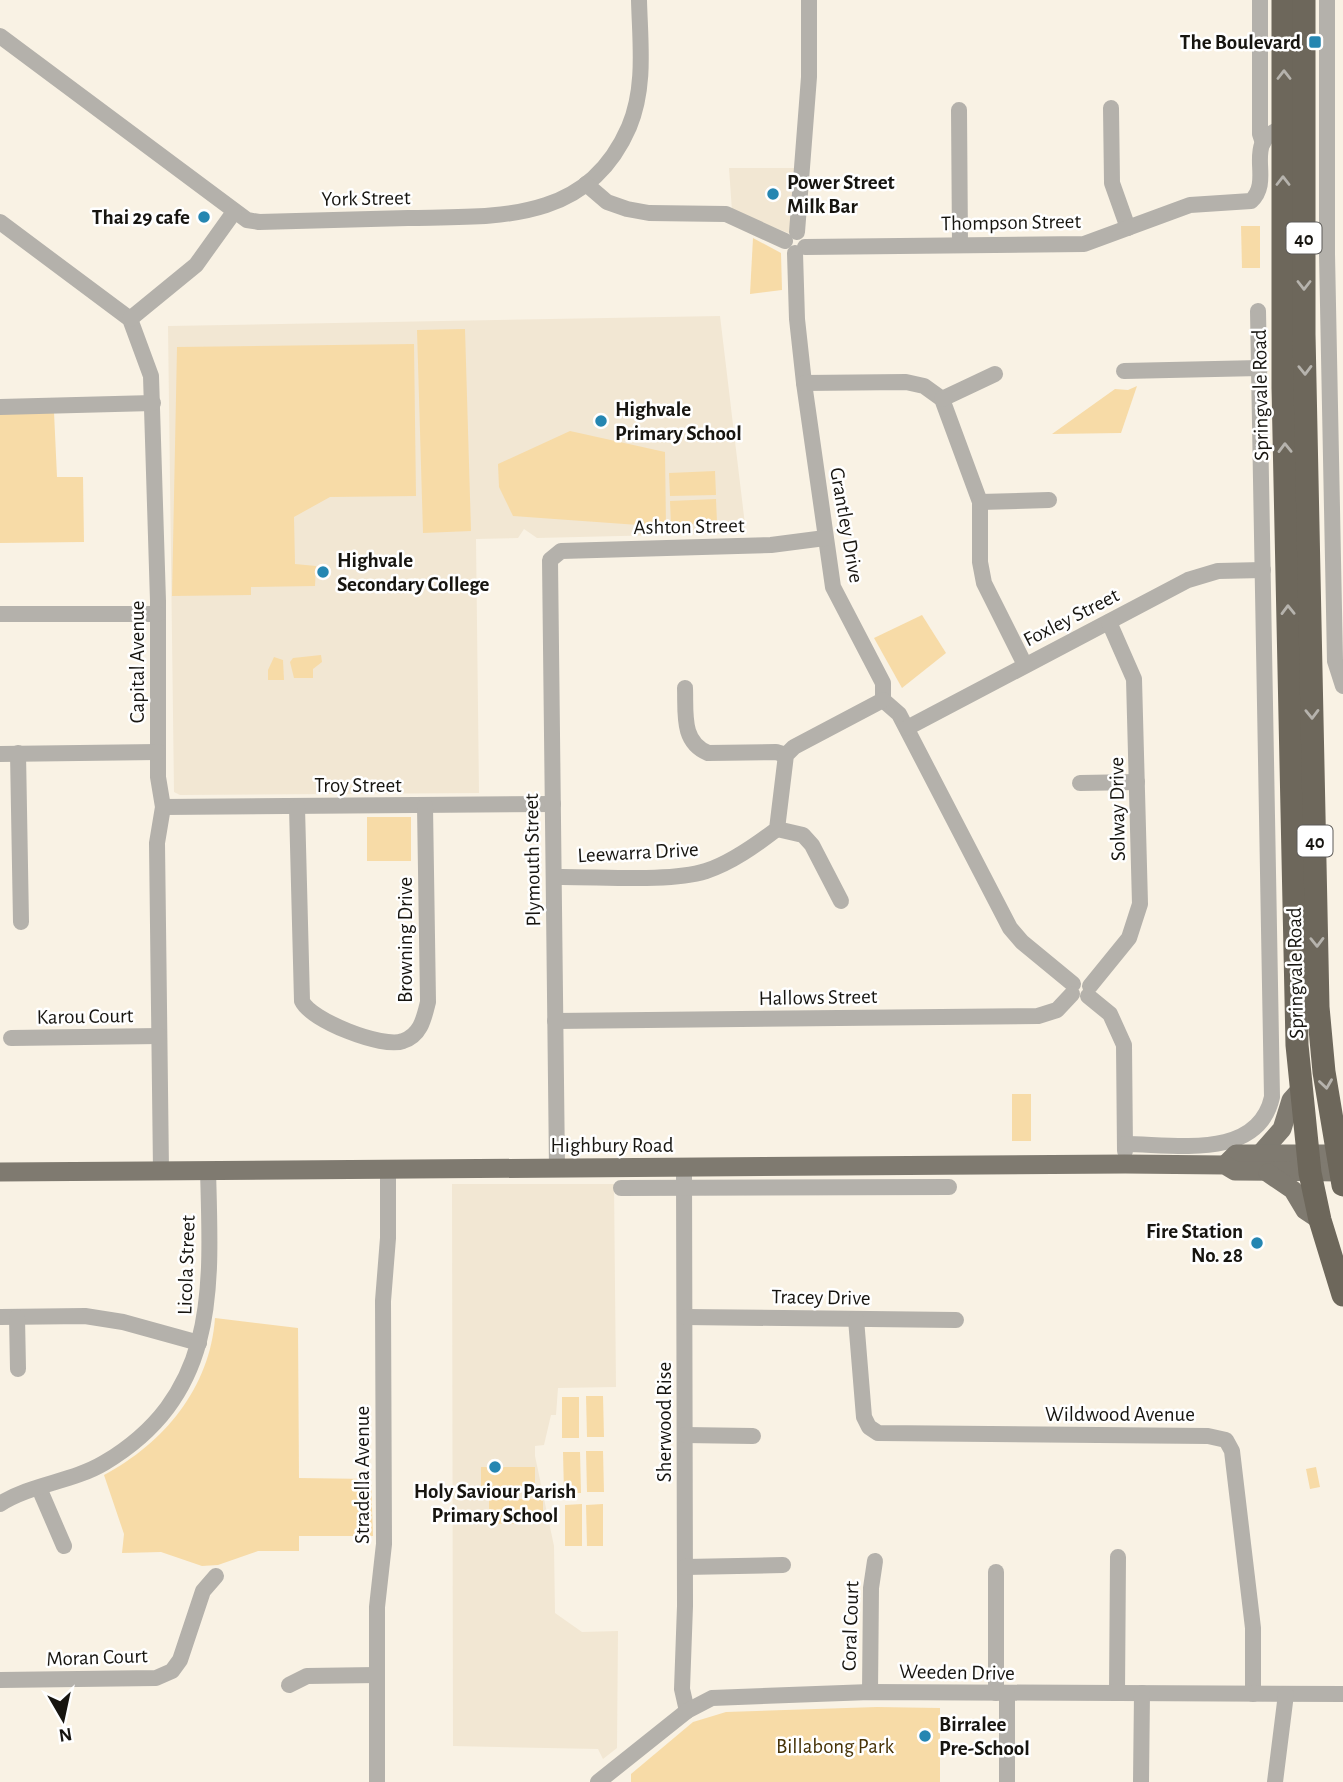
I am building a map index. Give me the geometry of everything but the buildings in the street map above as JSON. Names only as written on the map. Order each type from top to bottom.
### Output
[{"type":"highway","name":"Springvale Road","points":[[1283,0],[1280,139],[1295,407],[1300,646],[1300,1090],[1309,1163],[1321,1220],[1343,1294]]},
{"type":"highway","name":"Springvale Road","points":[[1280,139],[1304,0]]},
{"type":"highway","name":"Springvale Road","points":[[1300,646],[1318,1007],[1337,1119],[1341,1167]]},
{"type":"main road","points":[[1300,1090],[1291,1100],[1282,1129],[1263,1163],[1293,1190],[1305,1210],[1321,1220]]},
{"type":"main road","name":"Highbury Road","points":[[0,1172],[1225,1165],[1236,1154],[1263,1163],[1309,1163],[1341,1167]]},
{"type":"street","name":"York Street","points":[[0,36],[234,212],[259,222],[510,216],[550,204],[586,184],[617,150],[629,126],[641,74],[639,0]]},
{"type":"street","name":"Grantley Drive","points":[[809,0],[809,77],[796,243],[797,319],[833,587],[883,683],[883,699],[900,714],[1010,928],[1022,942],[1115,1021],[1125,1045],[1125,1164]]},
{"type":"street","name":"Springvale Road","points":[[1253,200],[1280,139],[1260,134],[1261,0]]},
{"type":"street","points":[[1327,0],[1335,267],[1330,405],[1338,522],[1335,661],[1343,686]]},
{"type":"street","points":[[1111,108],[1112,183],[1128,228]]},
{"type":"street","points":[[959,110],[960,245]]},
{"type":"street","name":"Thompson Street","points":[[586,184],[607,202],[627,209],[649,213],[726,214],[796,243],[1084,244],[1190,205],[1242,204],[1253,200]]},
{"type":"street","points":[[0,222],[131,319],[196,265],[234,212]]},
{"type":"street","name":"Springvale Road","points":[[1125,1144],[1222,1143],[1244,1136],[1255,1127],[1271,1103],[1274,1079],[1258,311]]},
{"type":"street","name":"Capital Avenue","points":[[131,319],[151,376],[153,402],[158,752],[159,792],[163,807],[157,843],[161,1170]]},
{"type":"street","points":[[1124,370],[1260,368]]},
{"type":"street","points":[[942,399],[995,374]]},
{"type":"street","points":[[804,383],[906,382],[924,386],[942,399],[980,502],[980,562],[984,583],[1025,665]]},
{"type":"street","points":[[0,407],[153,402]]},
{"type":"street","points":[[1295,407],[1330,405]]},
{"type":"street","points":[[980,502],[1049,500]]},
{"type":"street","name":"Ashton Street","points":[[554,554],[569,550],[771,545],[825,538]]},
{"type":"street","name":"Plymouth Street","points":[[554,554],[549,566],[557,1168]]},
{"type":"street","name":"Foxley Street","points":[[907,728],[1200,576],[1218,571],[1263,570]]},
{"type":"street","points":[[0,614],[158,614]]},
{"type":"street","name":"Solway Drive","points":[[1081,990],[1129,938],[1139,912],[1134,679],[1108,622]]},
{"type":"street","points":[[1264,648],[1300,646]]},
{"type":"street","points":[[685,688],[689,737],[699,750],[708,753],[776,752],[786,755]]},
{"type":"street","points":[[841,901],[813,845],[803,835],[777,830],[786,755],[794,747],[883,699]]},
{"type":"street","points":[[0,754],[158,752]]},
{"type":"street","points":[[18,754],[21,922]]},
{"type":"street","points":[[1080,783],[1137,782]]},
{"type":"street","name":"Troy Street","points":[[163,807],[553,804]]},
{"type":"street","name":"Browning Drive","points":[[297,807],[298,1012],[389,1044],[404,1041],[421,1027],[428,1002],[425,806]]},
{"type":"street","name":"Leewarra Drive","points":[[554,877],[684,876],[708,870],[756,845],[777,830]]},
{"type":"street","name":"Hallows Street","points":[[555,1021],[1038,1016],[1057,1010],[1081,990]]},
{"type":"street","name":"Karou Court","points":[[11,1038],[159,1036]]},
{"type":"street","name":"Sherwood Rise","points":[[684,1167],[685,1567],[682,1689],[687,1711]]},
{"type":"street","name":"Stradella Avenue","points":[[377,1782],[377,1606],[384,1544],[383,1301],[388,1238],[388,1168]]},
{"type":"street","name":"Licola Street","points":[[0,1504],[104,1463],[142,1434],[175,1396],[199,1343],[210,1295],[208,1170]]},
{"type":"street","points":[[621,1188],[949,1187]]},
{"type":"street","points":[[18,1369],[8,1317],[85,1316],[123,1322],[199,1343]]},
{"type":"street","name":"Tracey Drive","points":[[685,1317],[956,1320]]},
{"type":"street","name":"Wildwood Avenue","points":[[856,1319],[864,1417],[869,1427],[878,1433],[1216,1436],[1226,1440],[1232,1451],[1253,1628],[1253,1694]]},
{"type":"street","points":[[685,1436],[753,1436]]},
{"type":"street","points":[[39,1488],[64,1546]]},
{"type":"street","points":[[1117,1693],[1118,1557]]},
{"type":"street","name":"Coral Court","points":[[870,1692],[871,1588],[874,1561]]},
{"type":"street","points":[[685,1567],[783,1565]]},
{"type":"street","points":[[996,1572],[1007,1782]]},
{"type":"street","name":"Moran Court","points":[[0,1680],[156,1678],[172,1671],[180,1660],[202,1591],[216,1576]]},
{"type":"street","points":[[289,1685],[307,1676],[377,1675]]},
{"type":"street","points":[[684,1676],[702,1702]]},
{"type":"street","name":"Weeden Drive","points":[[598,1782],[687,1711],[702,1702],[723,1697],[870,1692],[1343,1694]]},
{"type":"street","points":[[1141,1782],[1142,1693]]},
{"type":"street","points":[[1275,1782],[1286,1694]]},
{"type":"shaded area","points":[[729,168],[798,168],[791,234],[732,211]]},
{"type":"shaded area","name":"Highvale Secondary College","points":[[720,316],[746,533],[537,538],[524,529],[518,538],[476,539],[479,793],[180,795],[174,792],[168,326]]},
{"type":"shaded area","name":"Holy Saviour Parish Primary School","points":[[452,1184],[614,1184],[616,1387],[558,1388],[556,1415],[551,1415],[544,1445],[535,1446],[554,1546],[555,1613],[582,1632],[618,1631],[617,1748],[603,1759],[598,1749],[453,1746]]},
{"type":"green space","points":[[1241,226],[1260,226],[1260,268],[1242,268]]},
{"type":"green space","points":[[753,238],[781,253],[782,290],[750,294]]},
{"type":"green space","points":[[465,329],[471,531],[423,533],[417,330]]},
{"type":"green space","points":[[414,344],[416,496],[330,497],[294,517],[295,564],[316,566],[315,586],[251,587],[251,595],[172,596],[177,347]]},
{"type":"green space","points":[[1137,386],[1121,433],[1052,434],[1115,389],[1128,390]]},
{"type":"green space","points":[[54,412],[57,477],[83,477],[84,542],[0,543],[0,413]]},
{"type":"green space","points":[[570,431],[665,452],[666,527],[513,516],[499,487],[498,464]]},
{"type":"green space","points":[[715,471],[716,495],[670,496],[669,473]]},
{"type":"green space","points":[[716,499],[717,523],[671,525],[670,501]]},
{"type":"green space","points":[[922,615],[946,653],[902,688],[874,638]]},
{"type":"green space","points":[[321,655],[322,662],[313,669],[313,678],[294,678],[290,662],[293,658]]},
{"type":"green space","points":[[274,657],[283,660],[284,680],[268,680],[268,670]]},
{"type":"green space","points":[[367,817],[411,817],[411,861],[367,861]]},
{"type":"green space","points":[[1012,1094],[1031,1094],[1031,1141],[1012,1141]]},
{"type":"green space","points":[[215,1318],[298,1328],[299,1478],[371,1479],[373,1536],[299,1536],[299,1551],[258,1551],[218,1565],[202,1566],[161,1552],[122,1553],[124,1534],[104,1475],[146,1447],[180,1411],[204,1368]]},
{"type":"green space","points":[[586,1396],[603,1396],[604,1437],[587,1437]]},
{"type":"green space","points":[[562,1397],[579,1397],[579,1438],[562,1438]]},
{"type":"green space","points":[[586,1451],[603,1451],[604,1492],[587,1492]]},
{"type":"green space","points":[[563,1452],[580,1452],[581,1493],[564,1493]]},
{"type":"green space","points":[[481,1467],[535,1467],[535,1491],[481,1492]]},
{"type":"green space","points":[[1316,1467],[1320,1487],[1310,1489],[1306,1469]]},
{"type":"green space","points":[[489,1499],[543,1499],[543,1523],[489,1524]]},
{"type":"green space","points":[[582,1504],[582,1546],[565,1546],[565,1505]]},
{"type":"green space","points":[[603,1504],[603,1546],[587,1546],[586,1505]]},
{"type":"green space","name":"Billabong Park","points":[[877,1707],[940,1708],[940,1782],[631,1782],[631,1774],[693,1722],[726,1712]]},
{"type":"place","name":"The Boulevard","points":[[1315,42]]},
{"type":"place","name":"Power Street Milk Bar","points":[[773,194]]},
{"type":"place","name":"Thai 29 cafe","points":[[204,217]]},
{"type":"place","name":"Highvale Primary School","points":[[601,421]]},
{"type":"place","name":"Highvale Secondary College","points":[[323,572]]},
{"type":"place","name":"Fire Station No. 28","points":[[1257,1243]]},
{"type":"place","name":"Holy Saviour Parish Primary School","points":[[495,1467]]},
{"type":"place","name":"Birralee Pre-School","points":[[925,1736]]}]
